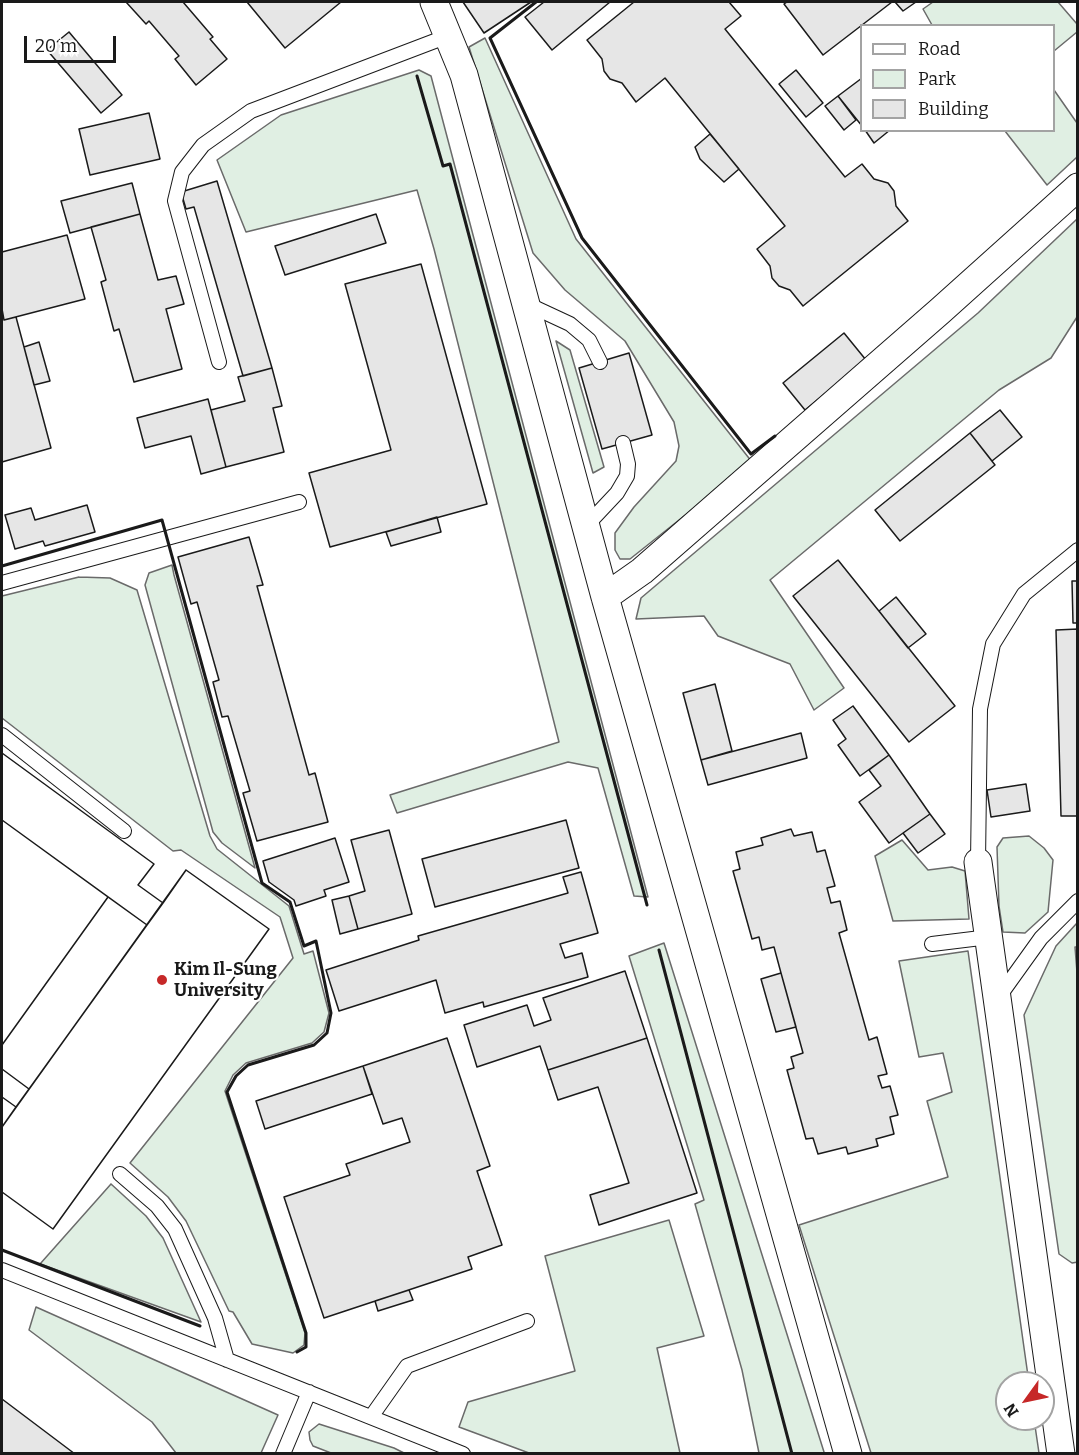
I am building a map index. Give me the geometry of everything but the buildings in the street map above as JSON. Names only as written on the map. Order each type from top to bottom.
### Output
[{"type":"street","points":[[434,2],[464,75],[605,597],[848,1454]]},
{"type":"street","points":[[605,597],[642,571],[940,311],[1077,187]]},
{"type":"street","points":[[978,862],[1061,1454]]},
{"type":"lane","points":[[219,363],[175,201],[182,172],[203,145],[251,111],[448,36]]},
{"type":"lane","points":[[527,304],[570,324],[589,340],[600,362]]},
{"type":"lane","points":[[586,526],[617,493],[627,476],[628,464],[623,443]]},
{"type":"lane","points":[[2,583],[298,502]]},
{"type":"lane","points":[[978,862],[980,709],[993,644],[1024,594],[1077,550]]},
{"type":"lane","points":[[2,735],[124,831]]},
{"type":"lane","points":[[997,1000],[1041,938],[1077,901]]},
{"type":"lane","points":[[932,944],[989,937]]},
{"type":"lane","points":[[120,1174],[157,1206],[175,1229],[215,1318],[227,1360]]},
{"type":"lane","points":[[2,1270],[371,1417],[427,1447],[463,1454]]},
{"type":"lane","points":[[371,1417],[407,1366],[527,1321]]},
{"type":"lane","points":[[283,1454],[309,1392]]},
{"type":"green space","points":[[933,2],[1058,2],[1077,24],[1077,32],[1055,50],[1055,24],[931,24],[923,9]]},
{"type":"green space","points":[[485,38],[576,239],[752,462],[630,559],[620,559],[615,550],[615,533],[634,507],[676,461],[679,446],[674,422],[625,341],[565,290],[533,253],[469,47]]},
{"type":"green space","points":[[419,70],[431,76],[648,897],[634,896],[598,768],[568,762],[397,813],[390,795],[559,742],[434,249],[417,190],[246,232],[217,160],[281,115]]},
{"type":"green space","points":[[1055,91],[1077,123],[1077,157],[1047,185],[1006,132],[1055,132]]},
{"type":"green space","points":[[1077,219],[1077,317],[1051,358],[999,390],[770,580],[844,688],[814,710],[790,664],[718,636],[704,616],[636,619],[641,598],[978,313]]},
{"type":"green space","points":[[556,341],[570,350],[604,467],[593,473]]},
{"type":"green space","points":[[172,565],[255,868],[222,843],[213,832],[145,585],[149,573]]},
{"type":"green space","points":[[79,577],[110,578],[137,590],[210,836],[217,849],[289,906],[304,954],[313,951],[329,1013],[324,1032],[312,1043],[246,1063],[233,1075],[225,1091],[305,1333],[304,1345],[293,1353],[252,1344],[233,1312],[229,1311],[186,1221],[168,1197],[130,1163],[293,958],[280,917],[181,850],[173,851],[2,718],[2,596]]},
{"type":"green space","points":[[1029,836],[1044,848],[1053,860],[1048,912],[1025,933],[1003,932],[999,906],[997,847],[1003,838]]},
{"type":"green space","points":[[902,840],[928,870],[952,867],[965,871],[969,919],[893,921],[875,856]]},
{"type":"green space","points":[[1077,923],[1077,947],[1075,947],[1078,985],[1078,1262],[1072,1263],[1059,1254],[1024,1015],[1056,946]]},
{"type":"green space","points":[[664,943],[824,1453],[759,1453],[742,1370],[695,1204],[704,1200],[629,956]]},
{"type":"green space","points":[[968,951],[1027,1371],[995,1371],[995,1431],[1036,1431],[1039,1453],[871,1453],[799,1225],[948,1177],[927,1101],[952,1092],[943,1053],[919,1057],[899,961]]},
{"type":"green space","points":[[111,1184],[146,1216],[163,1238],[201,1322],[40,1264]]},
{"type":"green space","points":[[669,1220],[704,1336],[657,1348],[680,1453],[529,1453],[459,1427],[468,1402],[575,1371],[545,1256]]},
{"type":"green space","points":[[36,1307],[278,1415],[261,1453],[176,1453],[152,1422],[29,1330]]},
{"type":"green space","points":[[319,1424],[404,1453],[331,1453],[313,1446],[310,1440],[309,1432]]},
{"type":"wall","points":[[536,2],[490,38],[582,238],[751,454],[775,436]]},
{"type":"wall","points":[[417,76],[443,166],[450,164],[647,905]]},
{"type":"wall","points":[[2,566],[162,520],[262,883],[290,902],[304,946],[316,941],[331,1013],[327,1033],[314,1045],[248,1065],[236,1076],[227,1092],[306,1333],[306,1347],[297,1352]]},
{"type":"wall","points":[[659,950],[792,1454]]},
{"type":"wall","points":[[2,1250],[200,1326]]},
{"type":"place","name":"Kim Il-Sung University","points":[[162,980]]}]
